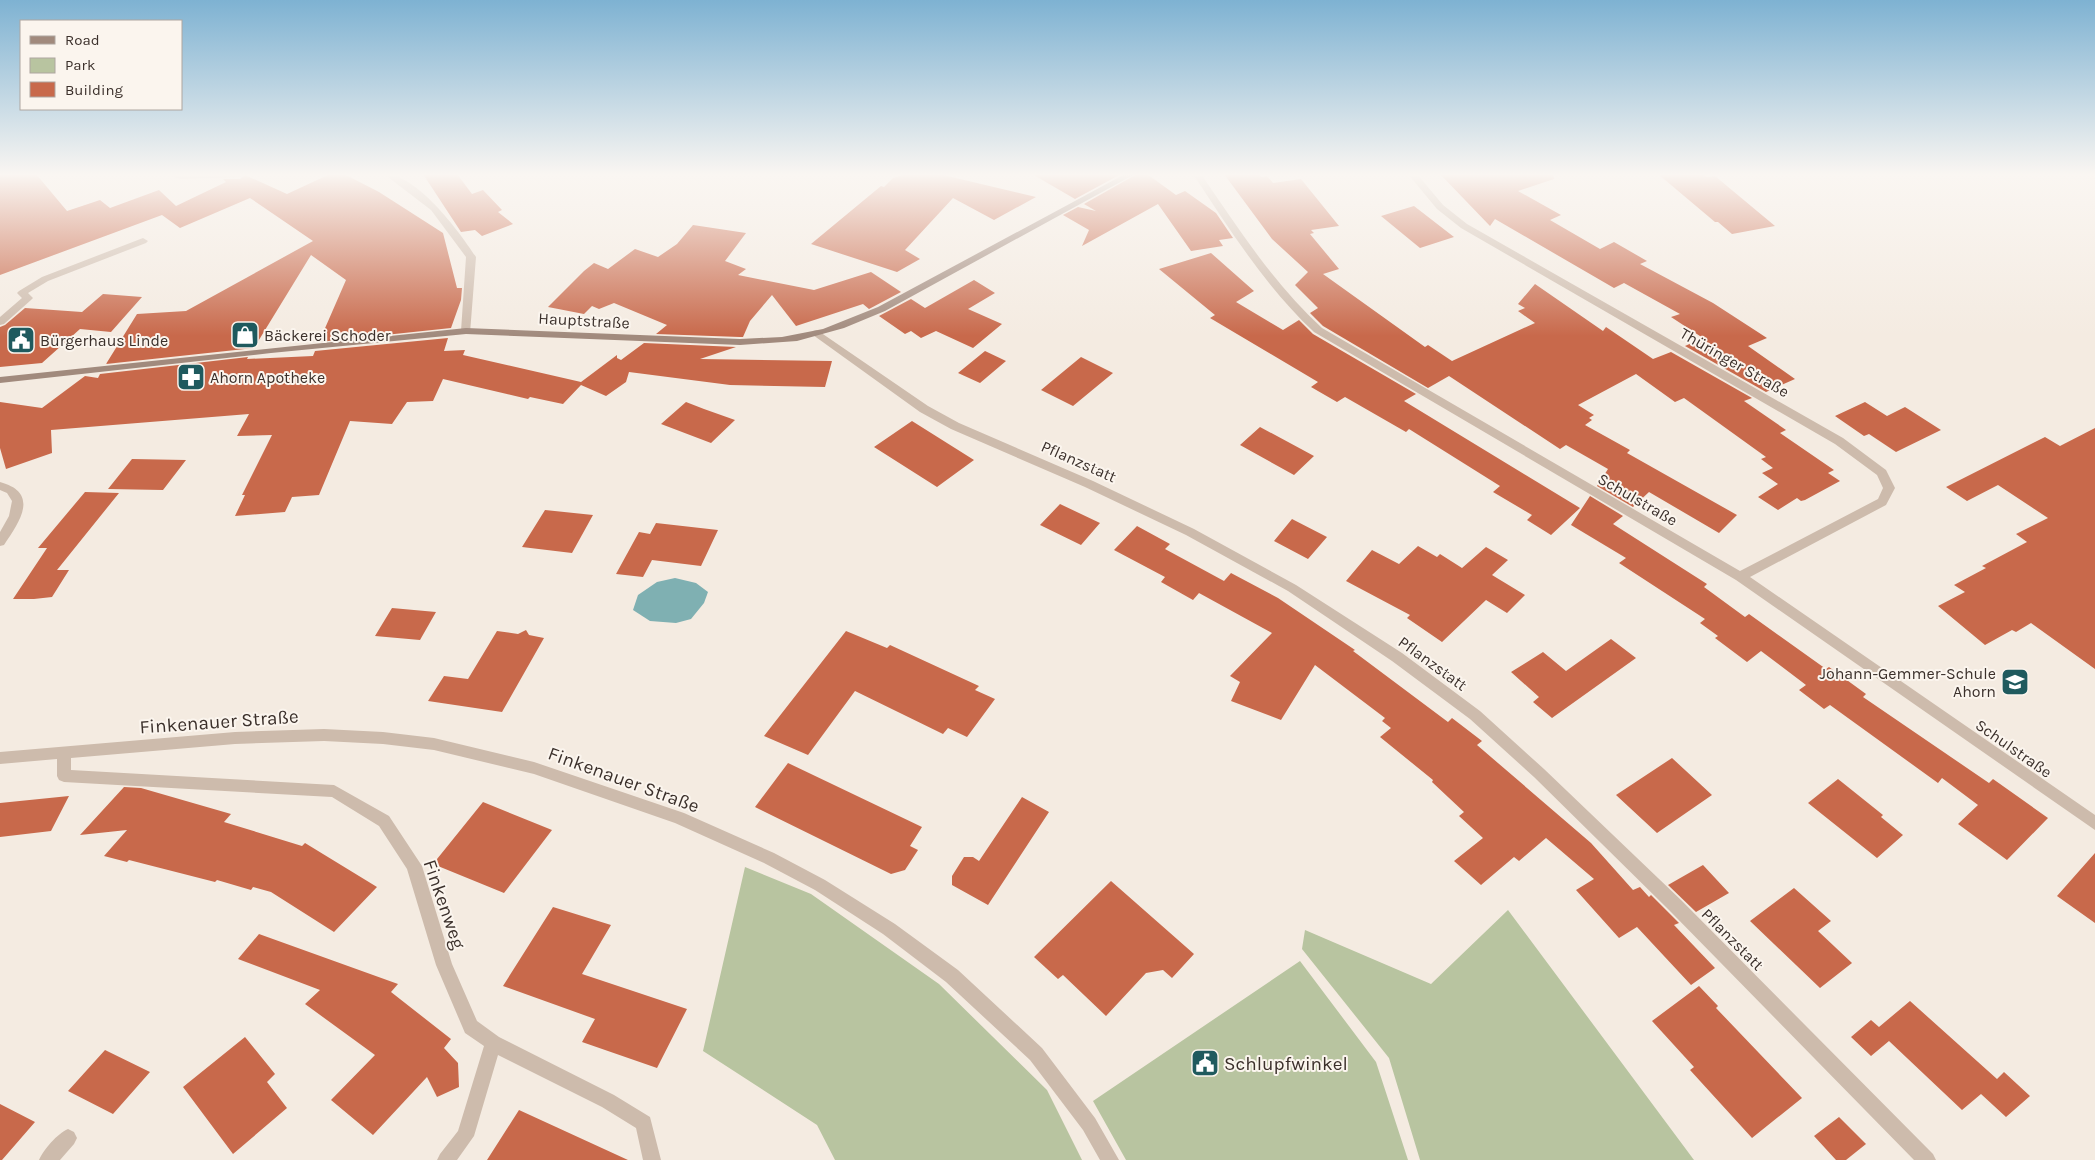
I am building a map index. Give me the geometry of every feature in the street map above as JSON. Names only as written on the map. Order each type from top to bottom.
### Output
[{"type":"street","points":[[450,228],[471,257],[472,274],[466,331]]},
{"type":"street","name":"Hauptstraße","points":[[0,380],[466,331],[740,342],[784,340],[817,333],[860,319],[1031,228]]},
{"type":"street","name":"Schulstraße","points":[[1235,228],[1278,290],[1298,314],[1318,330],[1740,577],[2095,823]]},
{"type":"street","name":"Thüringer Straße","points":[[1468,228],[1839,441],[1882,473],[1889,488],[1886,498],[1882,502],[1740,577]]},
{"type":"street","points":[[0,322],[28,298],[22,293],[45,279],[142,240]]},
{"type":"street","name":"Pflanzstatt","points":[[817,333],[924,409],[955,426],[1089,484],[1190,532],[1292,588],[1397,658],[1475,715],[1675,905],[1927,1160]]},
{"type":"street","points":[[0,486],[12,490],[18,498],[19,504],[10,526],[0,542]]},
{"type":"street","name":"Finkenauer Straße","points":[[0,758],[235,738],[324,735],[383,738],[434,744],[534,768],[680,818],[770,858],[820,885],[889,929],[952,976],[1036,1054],[1089,1124],[1110,1160]]},
{"type":"street","name":"Finkenweg","points":[[64,753],[64,776],[334,791],[384,822],[414,866],[444,965],[471,1027],[493,1043],[608,1101],[644,1123],[652,1160]]},
{"type":"street","points":[[446,1160],[465,1136],[493,1043]]},
{"type":"street","points":[[48,1160],[68,1138]]},
{"type":"green space","points":[[745,867],[811,894],[939,984],[1047,1090],[1082,1160],[835,1160],[817,1125],[703,1051]]},
{"type":"green space","points":[[1508,910],[1694,1160],[1420,1160],[1389,1058],[1302,949],[1305,930],[1431,984]]},
{"type":"green space","points":[[1300,961],[1376,1062],[1408,1160],[1126,1160],[1093,1101]]},
{"type":"water","points":[[675,578],[696,583],[708,592],[704,603],[691,619],[676,623],[650,621],[633,610],[638,595],[657,582]]},
{"type":"building","points":[[0,228],[127,228],[0,275]]},
{"type":"building","points":[[294,228],[435,228],[443,233],[457,288],[462,288],[461,300],[451,328],[319,342],[346,280],[311,255],[254,348],[106,364],[137,314],[186,311],[313,241]]},
{"type":"building","points":[[458,228],[502,228],[482,236],[475,230],[461,232]]},
{"type":"building","points":[[690,228],[714,228],[746,233],[725,261],[746,269],[738,275],[814,290],[871,272],[901,292],[869,309],[863,304],[796,326],[772,295],[750,321],[743,337],[656,334],[667,325],[614,303],[599,309],[592,306],[584,314],[548,307],[594,263],[608,269],[635,249],[658,257],[677,244]]},
{"type":"building","points":[[830,228],[925,228],[905,250],[920,259],[897,272],[811,244]]},
{"type":"building","points":[[1086,228],[1114,228],[1082,246],[1089,230]]},
{"type":"building","points":[[1175,228],[1226,228],[1233,238],[1219,240],[1223,246],[1191,251]]},
{"type":"building","points":[[1264,228],[1324,228],[1311,230],[1314,233],[1310,234],[1339,269],[1323,274],[1425,347],[1428,345],[1452,361],[1535,323],[1518,311],[1525,308],[1518,304],[1535,284],[1603,331],[1606,327],[1653,359],[1671,352],[1752,398],[1744,401],[1786,430],[1780,433],[1834,470],[1828,473],[1840,481],[1805,500],[1801,501],[1797,498],[1778,510],[1758,497],[1778,484],[1762,473],[1773,468],[1761,459],[1766,457],[1684,398],[1675,402],[1636,374],[1578,405],[1594,415],[1589,418],[1592,420],[1585,425],[1630,450],[1627,453],[1737,515],[1719,533],[1649,492],[1633,507],[1597,486],[1608,469],[1566,445],[1560,449],[1449,376],[1428,388],[1323,326],[1310,313],[1318,308],[1295,285],[1308,272],[1272,239]]},
{"type":"building","points":[[1396,228],[1443,228],[1454,237],[1420,248]]},
{"type":"building","points":[[1511,228],[1564,228],[1600,249],[1614,242],[1647,261],[1640,264],[1713,303],[1767,338],[1748,346],[1795,379],[1766,392],[1685,346],[1703,338],[1671,317],[1680,314],[1624,283],[1614,288]]},
{"type":"building","points":[[1725,228],[1764,228],[1732,234]]},
{"type":"building","points":[[1211,253],[1254,291],[1236,302],[1283,330],[1299,320],[1313,334],[1416,394],[1404,401],[1580,508],[1551,535],[1527,520],[1532,515],[1493,492],[1500,486],[1409,429],[1406,432],[1345,397],[1337,402],[1311,387],[1318,382],[1210,318],[1215,315],[1159,269]]},
{"type":"building","points":[[974,280],[995,293],[968,309],[1002,324],[973,348],[936,331],[921,338],[911,331],[905,334],[879,316],[911,299],[925,308]]},
{"type":"building","points":[[103,294],[142,297],[111,332],[80,329],[42,363],[0,367],[0,327],[25,308],[82,312]]},
{"type":"building","points":[[448,338],[444,351],[465,350],[463,355],[581,382],[617,355],[617,358],[621,360],[644,343],[736,347],[700,359],[832,361],[825,387],[730,385],[629,372],[626,382],[606,396],[581,385],[563,404],[530,397],[528,399],[443,379],[433,401],[407,402],[392,424],[350,421],[319,495],[292,497],[285,512],[235,516],[245,495],[242,495],[272,435],[237,436],[249,414],[51,430],[52,453],[6,469],[0,448],[0,402],[42,408],[85,376],[98,378],[100,374],[248,357],[247,359],[313,356],[315,351]]},
{"type":"building","points":[[985,351],[1006,361],[980,383],[958,373]]},
{"type":"building","points":[[1081,357],[1113,373],[1073,406],[1041,390]]},
{"type":"building","points":[[686,402],[735,420],[711,443],[661,424]]},
{"type":"building","points":[[1865,402],[1887,416],[1905,407],[1941,430],[1896,452],[1869,434],[1864,436],[1835,416]]},
{"type":"building","points":[[912,421],[974,460],[937,487],[874,447]]},
{"type":"building","points":[[1260,427],[1314,456],[1294,475],[1240,445]]},
{"type":"building","points":[[2095,428],[2095,669],[2031,623],[2016,632],[2012,630],[1985,645],[1938,606],[1965,592],[1954,585],[1986,568],[1982,566],[2027,542],[2016,534],[2048,518],[1998,485],[1967,501],[1946,487],[2045,437],[2060,446]]},
{"type":"building","points":[[132,459],[186,460],[163,490],[108,489]]},
{"type":"building","points":[[85,492],[119,493],[57,570],[69,570],[52,597],[13,599],[47,548],[38,548]]},
{"type":"building","points":[[1590,496],[1623,516],[1613,524],[1707,584],[1704,587],[1745,617],[1749,614],[1826,669],[1829,667],[1866,694],[1863,697],[1989,783],[1993,779],[2048,818],[2007,860],[1958,824],[1978,805],[1942,778],[1938,783],[1830,705],[1824,709],[1799,690],[1806,685],[1761,651],[1747,662],[1715,638],[1718,636],[1700,623],[1705,619],[1619,563],[1626,558],[1571,525]]},
{"type":"building","points":[[1060,504],[1100,523],[1081,545],[1040,525]]},
{"type":"building","points":[[545,510],[593,515],[572,553],[522,547]]},
{"type":"building","points":[[1292,519],[1327,537],[1308,559],[1274,541]]},
{"type":"building","points":[[656,523],[718,530],[701,566],[652,560],[643,577],[616,574],[639,532],[650,534]]},
{"type":"building","points":[[1137,526],[1170,544],[1165,549],[1224,581],[1231,573],[1278,598],[1355,650],[1353,651],[1448,722],[1452,718],[1482,741],[1477,745],[1591,843],[1633,890],[1640,887],[1649,897],[1651,895],[1679,923],[1674,925],[1715,968],[1691,985],[1637,927],[1619,938],[1576,890],[1594,879],[1546,838],[1519,861],[1514,857],[1481,885],[1454,861],[1483,838],[1459,816],[1464,812],[1432,782],[1433,780],[1380,737],[1391,728],[1382,721],[1385,718],[1315,665],[1281,720],[1231,701],[1240,682],[1230,676],[1272,633],[1199,593],[1193,600],[1161,582],[1165,577],[1114,550]]},
{"type":"building","points":[[1418,546],[1437,557],[1440,554],[1462,568],[1486,547],[1508,560],[1492,575],[1525,595],[1507,613],[1486,600],[1442,642],[1407,618],[1410,615],[1346,581],[1372,550],[1399,564]]},
{"type":"building","points":[[392,608],[436,612],[420,640],[375,636]]},
{"type":"building","points":[[526,630],[529,635],[544,638],[502,712],[428,701],[444,676],[468,679],[497,631],[518,634]]},
{"type":"building","points":[[846,631],[887,648],[890,645],[979,686],[975,690],[995,699],[967,737],[948,728],[943,734],[855,691],[808,755],[764,736]]},
{"type":"building","points":[[1611,639],[1636,658],[1552,718],[1533,702],[1539,697],[1511,672],[1543,652],[1566,671]]},
{"type":"building","points":[[1672,758],[1712,795],[1657,833],[1616,795]]},
{"type":"building","points":[[788,763],[922,827],[910,846],[918,850],[905,870],[891,874],[755,807]]},
{"type":"building","points":[[1838,779],[1883,815],[1881,817],[1903,835],[1877,858],[1808,803]]},
{"type":"building","points":[[124,787],[141,788],[231,814],[224,822],[302,846],[305,843],[377,887],[334,932],[271,892],[253,887],[251,890],[217,880],[215,882],[129,860],[127,862],[104,856],[127,830],[80,835]]},
{"type":"building","points":[[69,796],[51,831],[0,837],[0,803]]},
{"type":"building","points":[[1022,797],[1049,812],[988,905],[952,885],[952,876],[964,857],[973,857],[979,861]]},
{"type":"building","points":[[483,802],[552,830],[504,893],[433,864]]},
{"type":"building","points":[[2095,853],[2095,923],[2057,896]]},
{"type":"building","points":[[1703,865],[1729,893],[1696,912],[1668,885]]},
{"type":"building","points":[[1111,881],[1194,954],[1172,978],[1163,970],[1146,973],[1106,1016],[1063,975],[1058,979],[1034,957]]},
{"type":"building","points":[[1794,888],[1831,921],[1818,931],[1852,963],[1820,988],[1750,921]]},
{"type":"building","points":[[553,907],[611,925],[582,974],[687,1009],[657,1068],[582,1042],[595,1019],[503,986]]},
{"type":"building","points":[[259,934],[398,984],[391,992],[451,1039],[444,1048],[458,1063],[459,1087],[437,1097],[427,1077],[373,1135],[331,1100],[375,1055],[305,1004],[320,990],[238,959]]},
{"type":"building","points":[[1699,986],[1718,1006],[1716,1008],[1802,1098],[1752,1138],[1690,1070],[1694,1067],[1652,1021]]},
{"type":"building","points":[[1910,1001],[1997,1079],[2004,1072],[2030,1096],[2006,1117],[1981,1094],[1962,1110],[1889,1041],[1871,1056],[1851,1037],[1871,1020],[1879,1027]]},
{"type":"building","points":[[245,1037],[275,1074],[267,1082],[287,1108],[233,1154],[183,1087]]},
{"type":"building","points":[[105,1050],[150,1072],[113,1114],[68,1091]]},
{"type":"building","points":[[0,1104],[35,1122],[2,1160],[0,1160]]},
{"type":"building","points":[[519,1110],[628,1160],[487,1160]]},
{"type":"building","points":[[1839,1117],[1866,1144],[1846,1160],[1836,1160],[1814,1136]]},
{"type":"place","name":"Bäckerei Schoder","points":[[245,335]]},
{"type":"place","name":"Bürgerhaus Linde","points":[[21,340]]},
{"type":"place","name":"Ahorn Apotheke","points":[[191,377]]},
{"type":"place","name":"Johann-Gemmer-Schule Ahorn","points":[[2015,682]]},
{"type":"place","name":"Schlupfwinkel","points":[[1205,1063]]}]
